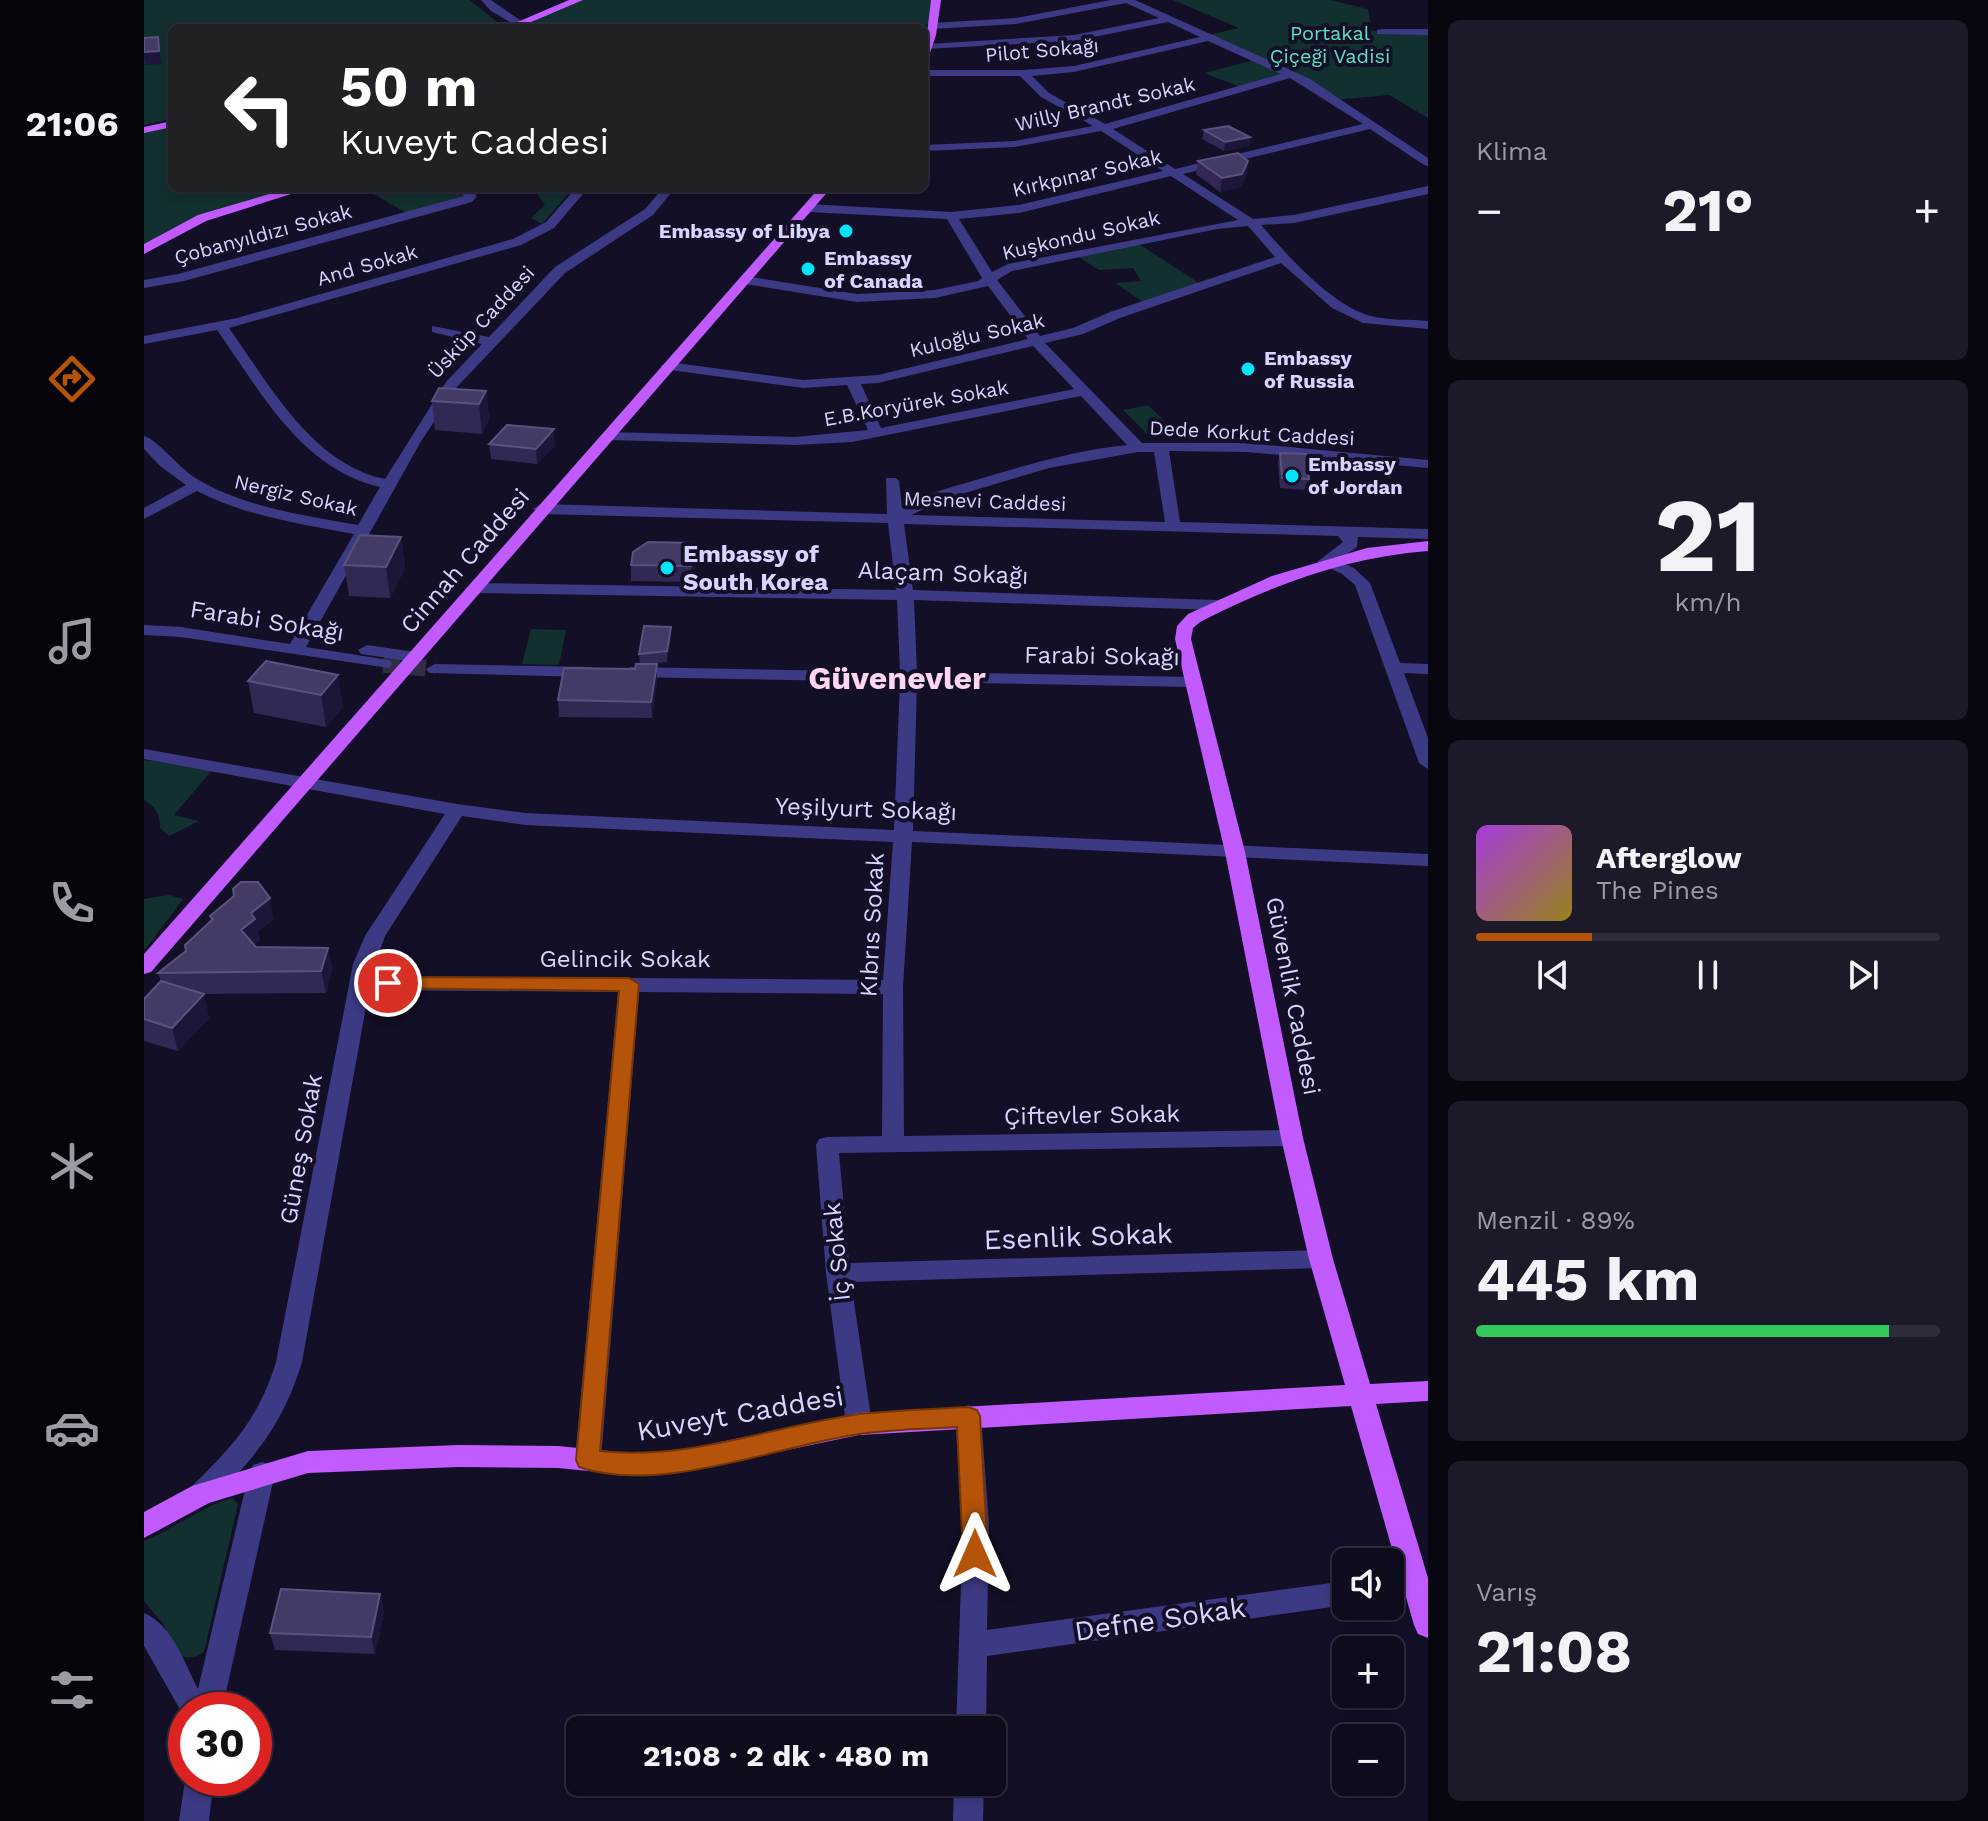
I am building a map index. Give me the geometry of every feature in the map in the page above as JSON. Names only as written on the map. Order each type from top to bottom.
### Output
[{"type":"main road","points":[[519,23],[578,0]]},
{"type":"main road","points":[[928,44],[936,0]]},
{"type":"main road","points":[[144,132],[168,125]]},
{"type":"main road","points":[[144,132],[168,132]]},
{"type":"main road","points":[[144,250],[204,215],[286,192]]},
{"type":"main road","name":"Cinnah Caddesi","points":[[144,967],[541,509],[822,192]]},
{"type":"main road","name":"Güvenlik Caddesi","points":[[1395,1548],[1361,1395],[1321,1259],[1292,1138],[1235,852],[1183,639],[1185,626],[1217,605],[1325,562],[1424,537]]},
{"type":"main road","name":"Kuveyt Caddesi","points":[[144,1526],[201,1494],[262,1473],[308,1462],[458,1456],[588,1460],[639,1465],[678,1462],[859,1424],[1428,1391]]},
{"type":"main road","name":"Güvenlik Caddesi","points":[[1404,1587],[1428,1625]]},
{"type":"street","points":[[486,0],[494,9],[519,23]]},
{"type":"street","points":[[933,26],[1042,18],[1126,0],[1291,74],[1428,163]]},
{"type":"street","points":[[928,51],[1074,38],[1170,19]]},
{"type":"street","points":[[1381,32],[1428,32]]},
{"type":"street","name":"Pilot Sokağı","points":[[928,73],[1023,73],[1106,64],[1208,38]]},
{"type":"street","points":[[1023,73],[1045,95],[1101,126],[1253,224],[1283,258],[1324,295],[1352,314],[1368,320],[1428,325]]},
{"type":"street","name":"Willy Brandt Sokak","points":[[928,148],[993,147],[1101,126],[1159,113],[1291,74]]},
{"type":"street","name":"Kırkpınar Sokak","points":[[808,208],[951,216],[1019,209],[1370,126]]},
{"type":"street","name":"Kuşkondu Sokak","points":[[745,280],[832,295],[877,298],[935,294],[966,289],[990,280],[1008,268],[1217,225],[1294,219],[1428,190]]},
{"type":"street","name":"Çobanyıldızı Sokak","points":[[144,284],[179,278],[468,199],[471,196],[467,192]]},
{"type":"street","name":"And Sokak","points":[[144,340],[221,326],[517,242],[550,225],[579,192]]},
{"type":"street","name":"Üsküp Caddesi","points":[[299,645],[438,401],[560,270],[649,212],[666,192]]},
{"type":"street","points":[[951,216],[990,280],[1037,342],[1138,448]]},
{"type":"street","name":"Kuloğlu Sokak","points":[[668,366],[777,382],[853,383],[1078,331],[1115,315],[1283,258]]},
{"type":"street","points":[[221,326],[317,449],[358,477],[390,485]]},
{"type":"street","points":[[437,329],[491,342]]},
{"type":"street","points":[[853,383],[877,434]]},
{"type":"street","name":"E.B.Koryürek Sokak","points":[[608,436],[795,441],[877,434],[1085,391]]},
{"type":"street","name":"Nergiz Sokak","points":[[144,440],[179,476],[195,486],[267,513],[364,531]]},
{"type":"street","points":[[1161,447],[1173,526]]},
{"type":"street","name":"Dede Korkut Caddesi","points":[[894,519],[920,502],[1018,472],[1087,455],[1138,448],[1256,450],[1428,464]]},
{"type":"street","name":"Kıbrıs Sokak","points":[[891,481],[905,595],[909,676],[893,987],[893,1144]]},
{"type":"street","points":[[144,514],[195,486]]},
{"type":"street","name":"Mesnevi Caddesi","points":[[541,509],[1173,526],[1424,537]]},
{"type":"street","points":[[1325,562],[1351,544],[1352,539],[1342,532]]},
{"type":"street","points":[[1325,562],[1348,571],[1362,583],[1428,763]]},
{"type":"street","name":"Alaçam Sokağı","points":[[474,588],[905,595],[1217,605]]},
{"type":"street","name":"Farabi Sokağı","points":[[144,630],[299,645],[383,664]]},
{"type":"street","points":[[299,645],[415,657]]},
{"type":"street","points":[[1394,668],[1428,669]]},
{"type":"street","name":"Farabi Sokağı","points":[[435,669],[1192,682]]},
{"type":"street","name":"Yeşilyurt Sokağı","points":[[144,754],[457,810],[575,823],[1428,860]]},
{"type":"street","name":"Güneş Sokak","points":[[201,1494],[262,1431],[281,1392],[358,983],[375,936],[457,810]]},
{"type":"street","name":"Gelincik Sokak","points":[[358,983],[893,987]]},
{"type":"street","points":[[588,1460],[629,984]]},
{"type":"street","name":"Çiftevler Sokak","points":[[893,1144],[1292,1138]]},
{"type":"street","name":"İç Sokak","points":[[859,1424],[838,1273],[827,1145],[893,1144]]},
{"type":"street","name":"Esenlik Sokak","points":[[838,1273],[1321,1259]]},
{"type":"street","points":[[968,1416],[976,1524],[971,1716]]},
{"type":"street","points":[[212,1692],[262,1473]]},
{"type":"street","name":"Defne Sokak","points":[[973,1645],[1332,1595]]},
{"type":"street","points":[[144,1626],[157,1640],[184,1692]]},
{"type":"street","points":[[194,1821],[197,1796]]},
{"type":"street","points":[[968,1821],[969,1796]]},
{"type":"green space","points":[[144,0],[470,0],[500,24],[168,24],[168,120],[144,125]]},
{"type":"green space","points":[[578,0],[936,0],[933,24],[928,25],[526,24]]},
{"type":"green space","name":"Portakal Çiçeği Vadisi","points":[[1173,0],[1330,0],[1368,9],[1372,31],[1428,32],[1428,118],[1389,95],[1334,100],[1291,74],[1243,88],[1204,73],[1255,60],[1204,36],[1239,28]]},
{"type":"green space","points":[[168,125],[168,192],[286,192],[204,215],[144,250],[144,130]]},
{"type":"green space","points":[[370,192],[467,192],[471,196],[410,215]]},
{"type":"green space","points":[[536,192],[570,192],[542,224],[531,218],[545,205]]},
{"type":"green space","points":[[1136,242],[1202,285],[1146,304],[1115,283],[1141,281],[1133,268],[1099,270],[1074,254]]},
{"type":"green space","points":[[1148,405],[1176,432],[1149,436],[1123,410]]},
{"type":"green space","points":[[531,629],[566,630],[559,665],[522,664]]},
{"type":"green space","points":[[144,760],[213,769],[174,815],[199,821],[169,836],[160,828],[156,811],[144,800]]},
{"type":"green space","points":[[169,895],[183,899],[144,951],[144,899]]},
{"type":"green space","points":[[232,1498],[238,1504],[204,1652],[191,1657],[178,1655],[164,1625],[144,1601],[144,1541]]},
{"type":"building","points":[[158,37],[159,51],[144,52],[144,38]]},
{"type":"building","points":[[1228,126],[1250,137],[1225,142],[1204,130]]},
{"type":"building","points":[[1238,153],[1248,161],[1242,174],[1222,178],[1198,161]]},
{"type":"building","points":[[439,388],[486,391],[479,404],[432,401]]},
{"type":"building","points":[[507,425],[554,429],[536,449],[489,444]]},
{"type":"building","points":[[1280,453],[1306,454],[1309,479],[1282,478]]},
{"type":"building","points":[[360,535],[401,537],[386,567],[344,565]]},
{"type":"building","points":[[648,542],[695,543],[691,566],[631,565],[633,552]]},
{"type":"building","points":[[644,626],[671,627],[667,651],[639,654]]},
{"type":"building","points":[[266,661],[338,675],[321,695],[248,681]]},
{"type":"building","points":[[636,664],[657,664],[651,702],[558,700],[564,668],[635,669]]},
{"type":"building","points":[[241,882],[258,882],[270,898],[251,913],[255,919],[241,930],[256,947],[328,948],[321,971],[158,973],[186,951],[185,945],[213,919],[210,916],[234,896],[233,889]]},
{"type":"building","points":[[161,981],[204,994],[172,1028],[144,1019],[144,999]]},
{"type":"building","points":[[281,1589],[380,1594],[371,1637],[270,1633]]},
{"type":"tunnel","points":[[383,664],[435,669]]},
{"type":"place","name":"Embassy of Libya","points":[[846,231]]},
{"type":"place","name":"Embassy of Canada","points":[[808,269]]},
{"type":"place","name":"Embassy of Russia","points":[[1248,369]]},
{"type":"place","name":"Embassy of Jordan","points":[[1292,476]]},
{"type":"place","name":"Embassy of South Korea","points":[[667,568]]},
{"type":"district","name":"Güvenevler","points":[[897,678]]},
{"type":"route","points":[[388,983],[629,984],[588,1460],[639,1465],[678,1462],[859,1424],[968,1416],[976,1524],[975,1554]]}]
